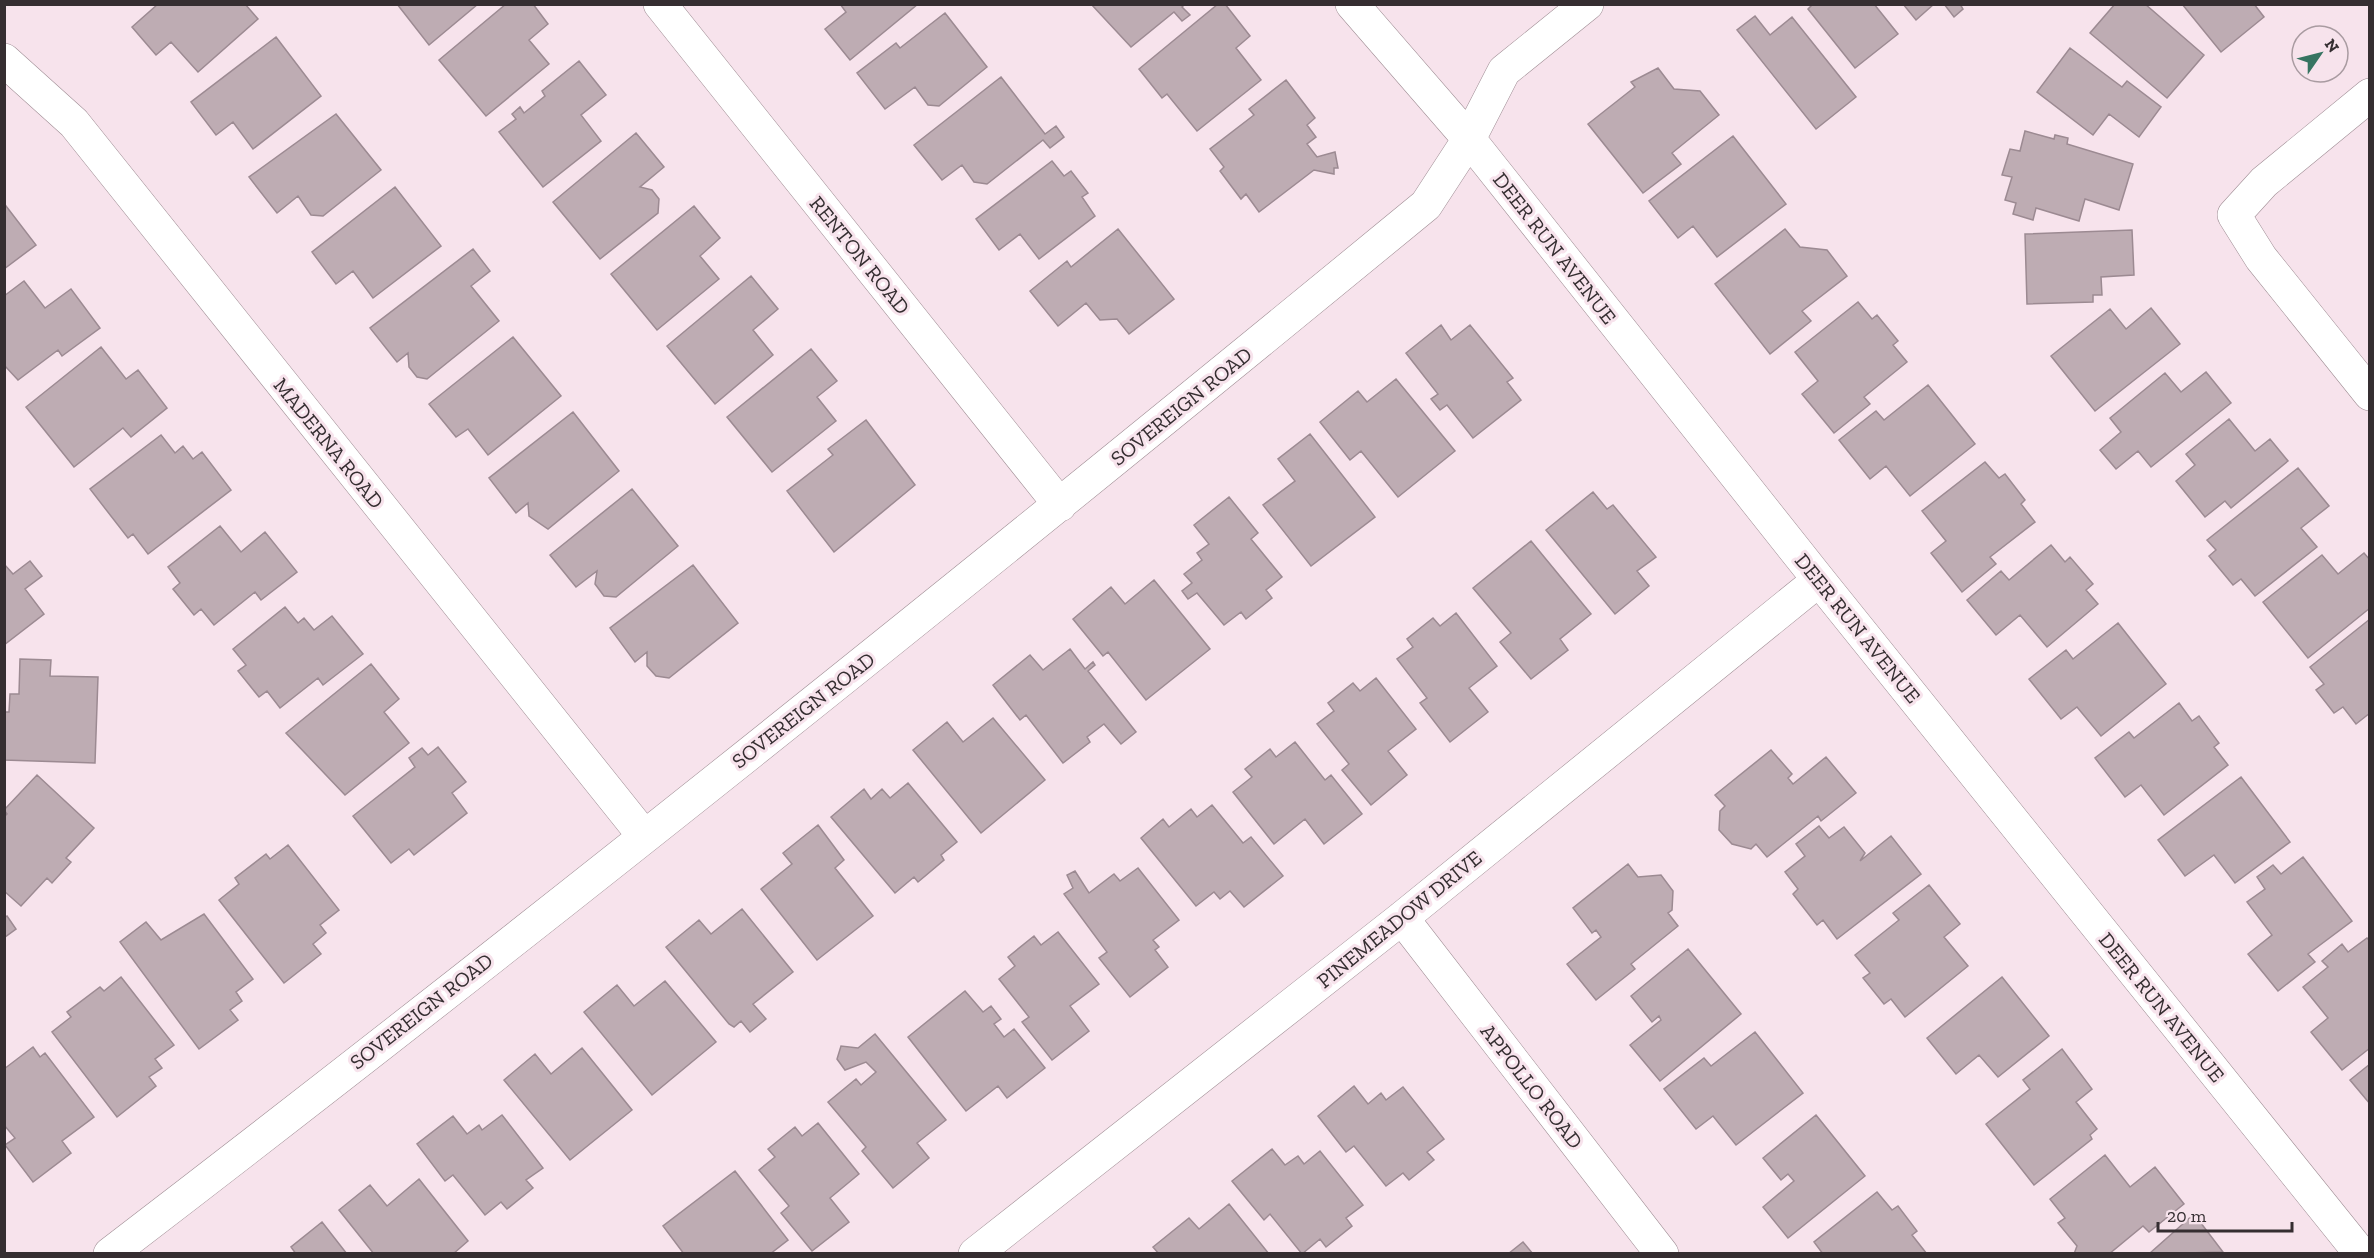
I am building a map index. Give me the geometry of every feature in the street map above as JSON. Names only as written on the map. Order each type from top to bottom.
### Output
[{"type":"street","name":"RENTON ROAD","points":[[660,4],[1060,505]]},
{"type":"street","name":"DEER RUN AVENUE","points":[[1352,4],[1469,140],[1819,580],[2361,1254]]},
{"type":"street","name":"SOVEREIGN ROAD","points":[[110,1254],[644,836],[1060,505],[1426,204],[1469,140],[1504,71],[1587,4]]},
{"type":"street","name":"MADERNA ROAD","points":[[4,60],[74,123],[644,836]]},
{"type":"street","points":[[2370,95],[2264,182],[2234,215],[2261,258],[2370,394]]},
{"type":"street","name":"PINEMEADOW DRIVE","points":[[975,1254],[1402,918],[1819,580]]},
{"type":"street","name":"APPOLLO ROAD","points":[[1402,918],[1662,1254]]},
{"type":"building","points":[[158,4],[245,4],[258,19],[198,72],[171,42],[156,55],[132,27]]},
{"type":"building","points":[[397,4],[478,4],[429,45]]},
{"type":"building","points":[[506,4],[533,4],[548,24],[529,40],[549,64],[486,116],[439,60]]},
{"type":"building","points":[[840,4],[918,4],[850,60],[825,29],[846,12]]},
{"type":"building","points":[[1091,4],[1185,4],[1182,7],[1190,15],[1182,21],[1174,12],[1131,47]]},
{"type":"building","points":[[1218,4],[1225,4],[1250,36],[1236,48],[1261,80],[1197,131],[1167,94],[1162,98],[1139,69]]},
{"type":"building","points":[[1813,4],[1874,4],[1898,34],[1855,68],[1808,9]]},
{"type":"building","points":[[1903,4],[1934,4],[1916,20]]},
{"type":"building","points":[[1944,4],[1960,4],[1963,9],[1954,17]]},
{"type":"building","points":[[2115,4],[2145,4],[2204,55],[2167,98],[2090,33]]},
{"type":"building","points":[[2182,4],[2254,4],[2264,17],[2221,52]]},
{"type":"building","points":[[945,13],[987,67],[939,106],[928,105],[915,87],[885,109],[857,73],[896,43],[900,48]]},
{"type":"building","points":[[1755,16],[1770,35],[1792,17],[1856,97],[1816,129],[1737,30]]},
{"type":"building","points":[[276,37],[321,96],[253,149],[233,122],[216,135],[191,102]]},
{"type":"building","points":[[2070,48],[2122,87],[2127,81],[2161,107],[2139,137],[2109,114],[2093,135],[2037,92]]},
{"type":"building","points":[[579,61],[606,95],[581,115],[601,141],[543,187],[499,132],[516,119],[512,114],[520,107],[524,113],[545,96],[542,91]]},
{"type":"building","points":[[1658,68],[1674,89],[1700,91],[1719,115],[1672,153],[1681,164],[1643,193],[1588,124],[1635,87],[1631,82]]},
{"type":"building","points":[[1001,77],[1045,134],[1056,126],[1064,137],[1050,148],[1043,140],[987,184],[974,182],[962,165],[942,180],[914,145]]},
{"type":"building","points":[[1286,80],[1315,118],[1307,125],[1316,137],[1307,144],[1317,157],[1335,152],[1338,168],[1334,168],[1334,174],[1314,170],[1259,212],[1246,194],[1241,199],[1220,171],[1224,167],[1210,149],[1254,115],[1249,109]]},
{"type":"building","points":[[336,114],[381,170],[323,216],[311,215],[298,196],[277,213],[249,177]]},
{"type":"building","points":[[2025,131],[2054,139],[2055,135],[2068,138],[2067,144],[2133,164],[2119,210],[2085,199],[2079,221],[2036,208],[2033,220],[2013,214],[2016,203],[2005,200],[2012,177],[2002,175],[2010,149],[2020,151]]},
{"type":"building","points":[[636,133],[664,167],[640,187],[652,190],[659,199],[658,213],[600,259],[553,202]]},
{"type":"building","points":[[1733,136],[1786,204],[1717,257],[1693,226],[1678,238],[1649,201]]},
{"type":"building","points":[[1052,161],[1064,176],[1071,171],[1088,193],[1082,197],[1095,216],[1039,259],[1020,234],[999,250],[976,219]]},
{"type":"building","points":[[395,187],[441,246],[373,298],[353,271],[336,284],[312,252]]},
{"type":"building","points":[[6,206],[36,245],[4,269],[4,208]]},
{"type":"building","points":[[694,206],[720,238],[700,256],[719,279],[657,330],[611,274]]},
{"type":"building","points":[[1118,229],[1174,299],[1129,334],[1117,319],[1100,320],[1086,303],[1058,326],[1030,291],[1067,261],[1071,267]]},
{"type":"building","points":[[1785,229],[1800,247],[1827,250],[1847,276],[1802,311],[1811,321],[1770,354],[1715,284]]},
{"type":"building","points":[[2132,230],[2134,275],[2101,277],[2102,295],[2093,295],[2093,302],[2027,304],[2025,234]]},
{"type":"building","points":[[473,249],[490,271],[471,286],[499,321],[427,379],[417,377],[409,367],[408,353],[397,362],[370,328]]},
{"type":"building","points":[[751,276],[778,309],[753,330],[773,355],[715,404],[667,346]]},
{"type":"building","points":[[24,281],[45,308],[71,289],[100,328],[62,356],[58,350],[18,380],[4,365],[4,296]]},
{"type":"building","points":[[1858,302],[1872,319],[1877,315],[1898,341],[1893,345],[1907,362],[1864,397],[1870,404],[1834,433],[1802,394],[1818,381],[1795,352]]},
{"type":"building","points":[[2151,308],[2180,344],[2095,411],[2051,356],[2110,309],[2126,329]]},
{"type":"building","points":[[1441,325],[1451,340],[1470,325],[1513,378],[1507,382],[1521,400],[1473,438],[1447,405],[1440,410],[1431,399],[1438,394],[1406,353]]},
{"type":"building","points":[[513,337],[561,396],[488,455],[468,429],[456,437],[429,404]]},
{"type":"building","points":[[101,347],[126,379],[138,370],[167,408],[131,437],[123,428],[74,467],[26,407]]},
{"type":"building","points":[[811,349],[837,381],[817,397],[836,421],[772,472],[727,417]]},
{"type":"building","points":[[2206,372],[2231,403],[2151,467],[2138,451],[2116,469],[2100,450],[2121,432],[2110,418],[2165,373],[2181,392]]},
{"type":"building","points":[[1396,379],[1455,451],[1398,497],[1361,451],[1350,460],[1320,422],[1358,391],[1367,402]]},
{"type":"building","points":[[1928,385],[1975,444],[1910,496],[1886,466],[1870,479],[1839,440],[1876,411],[1884,420]]},
{"type":"building","points":[[573,412],[619,471],[548,529],[529,516],[528,503],[516,513],[489,478]]},
{"type":"building","points":[[2229,419],[2255,451],[2270,439],[2288,461],[2231,508],[2225,501],[2205,517],[2176,481],[2195,465],[2186,454]]},
{"type":"building","points":[[866,420],[915,485],[834,552],[787,491],[833,455],[828,449]]},
{"type":"building","points":[[1310,434],[1375,517],[1311,566],[1263,505],[1295,481],[1278,459]]},
{"type":"building","points":[[161,435],[175,453],[183,446],[193,459],[202,452],[231,490],[148,554],[133,534],[128,538],[90,489]]},
{"type":"building","points":[[1985,462],[1999,478],[2005,474],[2025,500],[2021,504],[2035,522],[1990,557],[1996,564],[1962,592],[1931,553],[1946,541],[1922,511]]},
{"type":"building","points":[[2298,468],[2329,506],[2301,528],[2317,547],[2255,596],[2241,579],[2233,585],[2209,556],[2216,550],[2207,540]]},
{"type":"building","points":[[632,489],[678,546],[616,597],[604,596],[595,584],[597,571],[576,587],[550,555]]},
{"type":"building","points":[[1593,492],[1607,509],[1613,505],[1656,557],[1637,571],[1649,586],[1615,614],[1546,530]]},
{"type":"building","points":[[1229,497],[1258,533],[1251,539],[1282,577],[1266,590],[1272,598],[1246,619],[1241,612],[1224,625],[1197,593],[1188,599],[1182,591],[1192,583],[1184,574],[1202,560],[1197,553],[1209,544],[1194,525]]},
{"type":"building","points":[[220,526],[241,552],[265,532],[297,572],[261,600],[255,592],[214,625],[201,609],[194,615],[173,589],[180,583],[168,567]]},
{"type":"building","points":[[1531,541],[1591,614],[1560,639],[1568,650],[1531,679],[1500,642],[1511,633],[1473,588]]},
{"type":"building","points":[[2051,545],[2065,562],[2070,557],[2093,584],[2086,590],[2098,604],[2047,647],[2020,615],[1996,635],[1967,600],[2001,571],[2009,580]]},
{"type":"building","points":[[2364,553],[2370,560],[2370,608],[2308,658],[2263,602],[2322,555],[2338,574]]},
{"type":"building","points":[[30,561],[42,576],[25,589],[44,614],[4,645],[4,564],[13,574]]},
{"type":"building","points":[[693,565],[738,623],[669,678],[656,676],[647,666],[647,652],[635,662],[610,628]]},
{"type":"building","points":[[1154,580],[1210,649],[1146,700],[1108,652],[1103,656],[1073,619],[1111,587],[1125,604]]},
{"type":"building","points":[[285,607],[298,623],[304,618],[314,630],[332,616],[363,654],[323,685],[318,678],[280,708],[267,691],[259,697],[238,671],[246,665],[233,649]]},
{"type":"building","points":[[1456,613],[1497,666],[1469,688],[1488,712],[1450,742],[1420,703],[1427,698],[1397,659],[1413,647],[1407,639],[1433,618],[1440,626]]},
{"type":"building","points":[[2370,619],[2370,713],[2356,724],[2343,707],[2334,713],[2316,690],[2324,684],[2310,667]]},
{"type":"building","points":[[2118,623],[2166,684],[2101,736],[2077,707],[2061,719],[2029,679],[2066,650],[2073,659]]},
{"type":"building","points":[[1070,649],[1085,669],[1093,662],[1095,665],[1088,671],[1136,732],[1121,744],[1104,724],[1087,737],[1090,742],[1063,763],[1026,715],[1020,720],[993,685],[1030,655],[1043,670]]},
{"type":"building","points":[[20,659],[51,660],[50,676],[98,677],[95,763],[4,760],[4,712],[9,712],[10,694],[19,694]]},
{"type":"building","points":[[371,664],[399,699],[384,712],[409,743],[345,795],[286,733]]},
{"type":"building","points":[[1376,678],[1416,729],[1388,751],[1407,775],[1371,805],[1342,770],[1349,764],[1317,724],[1334,711],[1328,703],[1353,683],[1360,691]]},
{"type":"building","points":[[2179,703],[2192,721],[2199,716],[2219,743],[2214,747],[2228,765],[2164,815],[2141,785],[2125,797],[2095,758],[2129,732],[2134,738]]},
{"type":"building","points":[[993,718],[1045,780],[981,833],[913,750],[947,722],[963,742]]},
{"type":"building","points":[[1295,742],[1325,780],[1331,775],[1362,814],[1324,844],[1305,819],[1274,844],[1233,792],[1252,777],[1245,769],[1270,749],[1276,757]]},
{"type":"building","points":[[438,747],[466,782],[452,793],[467,813],[414,855],[409,849],[391,863],[353,816],[415,767],[409,758],[422,748],[428,755]]},
{"type":"building","points":[[1771,750],[1792,774],[1788,778],[1793,784],[1826,757],[1856,793],[1821,821],[1818,816],[1767,857],[1756,844],[1751,849],[1732,844],[1719,830],[1720,811],[1725,806],[1715,795]]},
{"type":"building","points":[[37,775],[94,828],[66,858],[71,862],[52,883],[47,878],[21,906],[4,891],[4,817],[7,814],[4,810]]},
{"type":"building","points":[[2241,777],[2290,842],[2235,883],[2214,855],[2185,876],[2158,840]]},
{"type":"building","points":[[908,783],[957,842],[941,855],[944,860],[918,882],[914,877],[895,893],[831,817],[864,789],[871,799],[882,789],[890,798]]},
{"type":"building","points":[[1212,805],[1243,843],[1251,837],[1283,876],[1244,907],[1230,891],[1220,899],[1214,892],[1196,906],[1141,838],[1163,819],[1169,827],[1191,809],[1197,817]]},
{"type":"building","points":[[818,825],[844,860],[835,868],[873,916],[817,960],[761,889],[792,864],[783,853]]},
{"type":"building","points":[[1819,826],[1829,838],[1844,827],[1865,853],[1860,861],[1891,836],[1921,874],[1837,939],[1823,920],[1817,925],[1793,894],[1798,889],[1785,872],[1805,856],[1796,844]]},
{"type":"building","points":[[288,845],[339,910],[320,925],[326,933],[313,944],[321,954],[284,983],[219,900],[239,884],[235,878],[266,854],[270,859]]},
{"type":"building","points":[[2303,857],[2352,921],[2308,954],[2315,962],[2278,991],[2248,954],[2272,935],[2247,902],[2265,889],[2257,877],[2273,865],[2281,874]]},
{"type":"building","points":[[1628,864],[1638,877],[1661,875],[1673,891],[1672,910],[1668,913],[1678,926],[1631,964],[1635,969],[1596,1000],[1567,964],[1601,937],[1596,930],[1592,933],[1573,908]]},
{"type":"building","points":[[1138,868],[1179,920],[1153,940],[1159,947],[1155,950],[1168,967],[1130,997],[1099,958],[1107,952],[1064,894],[1073,888],[1067,875],[1075,871],[1089,893],[1114,874],[1120,881]]},
{"type":"building","points":[[1929,885],[1960,924],[1944,937],[1968,966],[1905,1017],[1891,999],[1884,1004],[1863,978],[1870,973],[1855,955],[1899,920],[1893,913]]},
{"type":"building","points":[[742,909],[793,972],[753,1004],[766,1019],[750,1032],[741,1021],[734,1027],[729,1024],[666,947],[699,920],[711,934]]},
{"type":"building","points":[[204,914],[253,979],[236,992],[242,1001],[230,1010],[238,1020],[199,1049],[120,942],[146,922],[161,940]]},
{"type":"building","points":[[7,916],[16,929],[5,937],[4,918]]},
{"type":"building","points":[[1058,932],[1099,984],[1070,1006],[1089,1031],[1052,1060],[1022,1022],[1029,1017],[999,979],[1015,966],[1008,957],[1034,936],[1041,945]]},
{"type":"building","points":[[2367,938],[2370,941],[2370,1048],[2342,1070],[2311,1032],[2328,1018],[2303,987],[2328,967],[2322,961],[2342,944],[2348,952]]},
{"type":"building","points":[[1688,949],[1741,1014],[1660,1081],[1630,1045],[1661,1020],[1659,1016],[1652,1022],[1631,996]]},
{"type":"building","points":[[121,977],[174,1045],[155,1059],[162,1068],[149,1077],[156,1086],[117,1117],[52,1032],[71,1017],[67,1012],[100,987],[104,991]]},
{"type":"building","points":[[2002,977],[2049,1036],[1998,1077],[1979,1055],[1956,1074],[1927,1038]]},
{"type":"building","points":[[665,981],[716,1042],[652,1095],[584,1012],[617,985],[634,1006]]},
{"type":"building","points":[[965,991],[983,1012],[991,1006],[1001,1019],[994,1024],[1004,1037],[1014,1029],[1045,1068],[1007,1098],[998,1086],[966,1111],[908,1037]]},
{"type":"building","points":[[1755,1032],[1803,1093],[1736,1145],[1713,1116],[1696,1129],[1664,1089],[1704,1058],[1711,1066]]},
{"type":"building","points":[[875,1034],[946,1120],[917,1143],[929,1158],[893,1188],[862,1151],[866,1147],[828,1102],[856,1079],[861,1085],[876,1072],[866,1062],[845,1070],[837,1059],[841,1046],[858,1048]]},
{"type":"building","points":[[33,1047],[40,1057],[45,1053],[94,1117],[62,1141],[71,1153],[33,1182],[5,1145],[15,1138],[4,1125],[4,1069]]},
{"type":"building","points":[[582,1048],[632,1110],[570,1160],[504,1080],[535,1054],[551,1074]]},
{"type":"building","points":[[2062,1049],[2092,1089],[2076,1102],[2097,1129],[2090,1135],[2092,1139],[2034,1185],[1986,1124],[2030,1089],[2023,1080]]},
{"type":"building","points":[[2370,1064],[2370,1104],[2350,1080]]},
{"type":"building","points":[[1354,1086],[1368,1104],[1381,1093],[1386,1100],[1403,1087],[1444,1139],[1427,1152],[1434,1160],[1409,1180],[1403,1173],[1386,1186],[1354,1146],[1346,1152],[1318,1116]]},
{"type":"building","points":[[502,1115],[543,1168],[526,1180],[533,1188],[507,1209],[501,1202],[485,1215],[453,1175],[445,1181],[417,1144],[453,1116],[467,1134],[479,1125],[482,1130]]},
{"type":"building","points":[[1816,1115],[1865,1176],[1788,1238],[1763,1207],[1794,1181],[1788,1174],[1781,1180],[1763,1158]]},
{"type":"building","points":[[818,1123],[859,1174],[830,1198],[849,1222],[812,1251],[781,1213],[789,1206],[759,1170],[775,1157],[768,1149],[795,1127],[802,1136]]},
{"type":"building","points":[[1272,1149],[1285,1165],[1298,1156],[1304,1164],[1320,1151],[1363,1205],[1346,1218],[1352,1226],[1326,1247],[1320,1239],[1302,1254],[1270,1214],[1264,1220],[1232,1181]]},
{"type":"building","points":[[2105,1155],[2130,1187],[2155,1167],[2184,1204],[2149,1232],[2143,1226],[2109,1254],[2074,1254],[2077,1246],[2058,1223],[2065,1218],[2050,1199]]},
{"type":"building","points":[[735,1171],[788,1240],[770,1254],[684,1254],[663,1226]]},
{"type":"building","points":[[419,1179],[468,1241],[453,1254],[374,1254],[339,1210],[370,1185],[387,1206]]},
{"type":"building","points":[[1877,1192],[1892,1210],[1898,1206],[1917,1231],[1912,1235],[1927,1254],[1823,1254],[1814,1242]]},
{"type":"building","points":[[1229,1204],[1269,1254],[1159,1254],[1153,1247],[1189,1218],[1199,1229]]},
{"type":"building","points":[[2194,1214],[2223,1252],[2149,1254]]},
{"type":"building","points":[[322,1222],[347,1254],[296,1254],[291,1247]]},
{"type":"building","points":[[1523,1242],[1533,1254],[1508,1254]]}]
